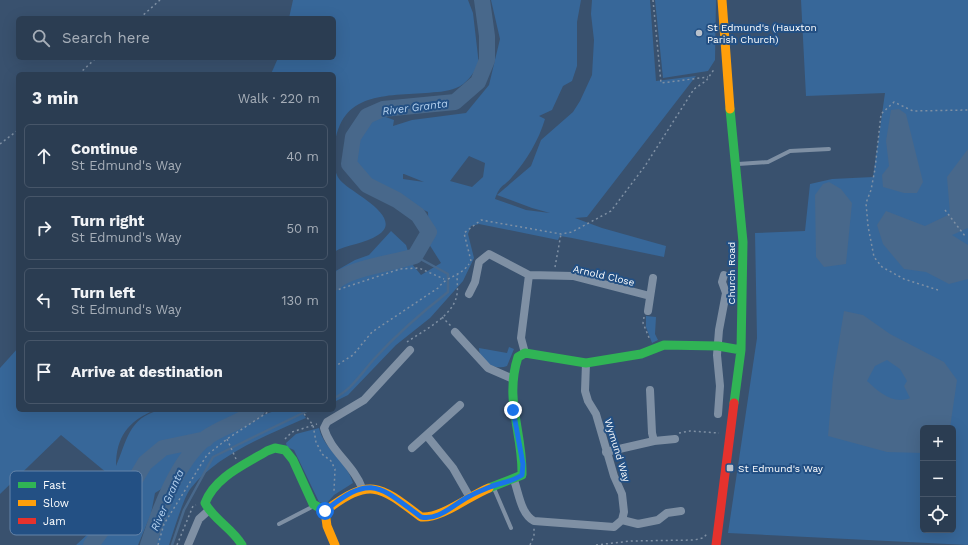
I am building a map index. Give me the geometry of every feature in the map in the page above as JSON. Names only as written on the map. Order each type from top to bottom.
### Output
[{"type":"street","name":"Church Road","points":[[716,545],[741,350],[742,242],[725,57],[722,0]]},
{"type":"street","name":"Arnold Close","points":[[469,294],[475,282],[480,262],[489,254],[529,275],[553,277],[573,276],[650,296]]},
{"type":"street","points":[[718,414],[720,386],[717,356],[726,293],[722,282],[724,274]]},
{"type":"street","points":[[525,353],[521,338],[529,275]]},
{"type":"street","points":[[648,311],[653,278]]},
{"type":"street","points":[[455,332],[488,368],[511,378]]},
{"type":"street","points":[[325,511],[338,500],[362,488],[373,487],[385,490],[421,517],[428,519],[436,516],[469,496],[492,486],[514,480],[522,475],[523,464],[513,410],[511,378],[518,357],[525,353],[586,363],[612,360],[641,354],[653,348],[664,345],[676,344],[718,346],[741,350]]},
{"type":"street","points":[[362,488],[358,478],[326,437],[324,428],[327,422],[364,400],[410,350]]},
{"type":"street","name":"Wymund Way","points":[[586,363],[585,391],[596,414],[606,452],[622,494],[622,520]]},
{"type":"street","points":[[650,390],[652,433],[654,441]]},
{"type":"street","points":[[412,448],[460,406]]},
{"type":"street","points":[[427,436],[453,468],[469,496]]},
{"type":"street","points":[[606,452],[654,441],[675,439]]},
{"type":"street","points":[[242,545],[230,530],[208,511],[205,503],[209,492],[224,478],[266,451],[276,448],[285,450],[293,460],[313,504],[325,511]]},
{"type":"street","points":[[514,480],[525,513],[529,518],[534,520],[614,527],[622,520],[638,524],[658,520],[667,513],[681,511]]},
{"type":"street","points":[[188,545],[200,519],[208,511]]},
{"type":"street","points":[[325,511],[327,526],[335,545]]},
{"type":"lane","points":[[736,165],[768,162],[790,151],[829,149]]},
{"type":"lane","points":[[492,486],[511,528]]},
{"type":"lane","points":[[279,524],[310,508],[313,504]]},
{"type":"path","points":[[142,16],[160,0]]},
{"type":"path","points":[[336,366],[353,355],[372,332],[438,288],[445,280],[458,275],[465,269],[471,261],[464,233],[481,220],[561,234],[572,232],[611,211],[645,166],[694,89],[706,81],[708,77],[661,83],[653,0]]},
{"type":"path","points":[[81,72],[94,60]]},
{"type":"path","points":[[938,290],[904,279],[882,267],[874,257],[868,226],[866,203],[871,190],[881,114],[884,111],[894,102],[913,111],[968,110]]},
{"type":"path","points":[[0,144],[16,132]]},
{"type":"path","points":[[945,210],[965,236]]},
{"type":"path","points":[[553,277],[561,234]]},
{"type":"path","points":[[336,290],[400,269],[419,268],[445,280]]},
{"type":"path","points":[[407,342],[442,318],[452,306],[457,295],[458,275]]},
{"type":"path","points":[[648,311],[644,316],[643,323],[653,348]]},
{"type":"path","points":[[442,318],[451,325],[455,332]]},
{"type":"path","points":[[158,545],[164,524],[207,455],[227,439],[268,412]]},
{"type":"path","points":[[302,412],[313,425],[316,442],[322,454],[331,461],[335,469],[334,491],[338,500]]},
{"type":"path","points":[[276,448],[292,432],[327,422]]},
{"type":"path","points":[[675,439],[678,433],[690,431],[725,434]]},
{"type":"path","points":[[227,439],[239,465]]},
{"type":"path","points":[[530,545],[534,536],[534,520]]},
{"type":"path","points":[[596,545],[631,541],[698,539],[703,538],[708,532]]},
{"type":"shaded area","points":[[293,0],[468,0],[473,13],[479,65],[466,81],[460,86],[452,89],[441,92],[378,97],[364,102],[353,108],[344,118],[337,133],[336,139],[336,72],[272,72],[277,60],[336,60],[336,16],[289,16]]},
{"type":"shaded area","points":[[491,0],[581,0],[577,22],[577,66],[572,81],[563,86],[552,110],[539,116],[545,119],[536,142],[517,171],[501,188],[497,194],[495,199],[526,210],[550,213],[497,195],[531,166],[541,140],[573,112],[580,101],[592,75],[594,40],[591,14],[592,0],[650,0],[656,81],[696,76],[587,217],[575,218],[602,228],[666,246],[664,257],[560,236],[558,240],[479,224],[471,226],[468,234],[474,258],[463,281],[430,318],[396,345],[348,395],[336,401],[336,271],[355,260],[369,255],[391,231],[406,245],[412,264],[421,275],[441,263],[429,244],[428,212],[379,187],[355,165],[359,134],[380,115],[394,120],[393,126],[412,120],[466,113],[489,85],[500,39]],"holes":[[[469,156],[485,163],[483,177],[472,187],[450,181]],[[404,174],[424,182],[403,179]]]},
{"type":"shaded area","points":[[655,0],[716,0],[715,60],[708,71],[663,78]]},
{"type":"shaded area","points":[[801,0],[968,0],[968,545],[728,533],[757,338],[755,233],[805,231],[810,184],[832,179],[873,177],[885,93],[806,96]]},
{"type":"shaded area","points":[[899,109],[906,114],[923,182],[917,193],[904,193],[883,187],[882,175],[889,166],[886,141],[891,110]]},
{"type":"shaded area","points":[[968,149],[968,228],[952,235],[968,245],[968,279],[949,284],[926,272],[904,269],[883,244],[877,225],[886,211],[925,226],[950,214],[947,177]]},
{"type":"shaded area","points":[[336,172],[339,179],[374,206],[385,221],[385,228],[378,235],[336,251]]},
{"type":"shaded area","points":[[829,182],[841,189],[852,203],[846,264],[824,267],[816,257],[815,195],[823,184]]},
{"type":"shaded area","points":[[844,311],[863,315],[890,334],[944,362],[957,380],[950,425],[920,425],[920,453],[887,452],[828,436],[833,378]],"holes":[[[887,360],[900,369],[907,381],[904,386],[910,398],[904,400],[892,399],[881,393],[867,381],[875,366]]]},
{"type":"shaded area","points":[[646,316],[656,317],[655,334],[658,340],[652,343],[646,327]]},
{"type":"shaded area","points":[[509,347],[514,349],[507,366],[502,367],[488,364],[482,357],[479,348],[507,353]]},
{"type":"shaded area","points":[[16,350],[16,412],[150,412],[138,419],[125,431],[118,447],[116,466],[130,432],[141,419],[154,412],[259,412],[258,417],[272,412],[302,412],[306,418],[260,438],[215,465],[202,476],[188,492],[169,545],[149,545],[171,499],[169,484],[155,493],[151,514],[138,545],[76,545],[87,535],[142,535],[142,471],[105,471],[61,435],[24,471],[10,471],[10,484],[0,494],[0,368]]},
{"type":"shaded area","points":[[319,428],[326,443],[346,468],[353,483],[334,495],[326,504],[319,502],[294,450],[287,447],[286,443],[296,434]]},
{"type":"waterway","name":"River Granta","points":[[336,282],[350,273],[372,266],[415,256],[429,232],[418,215],[397,200],[367,185],[349,164],[353,137],[367,116],[383,109],[455,102],[478,82],[487,60],[487,36],[482,0]]},
{"type":"waterway","points":[[336,397],[351,386],[375,358],[419,315],[448,292],[448,274],[415,256]]},
{"type":"waterway","name":"River Granta","points":[[148,545],[170,487],[186,460],[206,438],[254,412]]},
{"type":"waterway","points":[[172,545],[184,510],[213,457],[305,412]]},
{"type":"waterway","name":"River Granta","points":[[140,471],[145,463],[163,448],[206,439]]},
{"type":"waterway","name":"River Granta","points":[[91,545],[98,535]]},
{"type":"traffic: fast","points":[[730,109],[743,242],[741,350],[734,403]]},
{"type":"traffic: fast","points":[[489,488],[522,475],[522,459],[513,402],[513,388],[514,373],[518,357],[525,353],[586,363],[641,354],[664,345],[718,346],[741,350]]},
{"type":"traffic: fast","points":[[242,545],[213,514],[205,503],[216,486],[231,472],[267,451],[275,448],[285,450],[293,460],[313,504],[325,511]]},
{"type":"traffic: slow","points":[[722,0],[730,109]]},
{"type":"traffic: slow","points":[[335,545],[327,526],[325,511],[353,493],[374,489],[384,492],[407,506],[421,517],[429,517],[446,511],[489,488]]},
{"type":"traffic: jam","points":[[716,545],[734,403]]},
{"type":"place","name":"St Edmund's (Hauxton Parish Church)","points":[[699,33]]},
{"type":"place","name":"St Edmund's Way","points":[[730,468]]},
{"type":"route","points":[[325,511],[338,500],[362,488],[373,487],[385,490],[421,517],[428,519],[436,516],[469,496],[492,486],[514,480],[522,475],[523,464],[513,410]]}]
